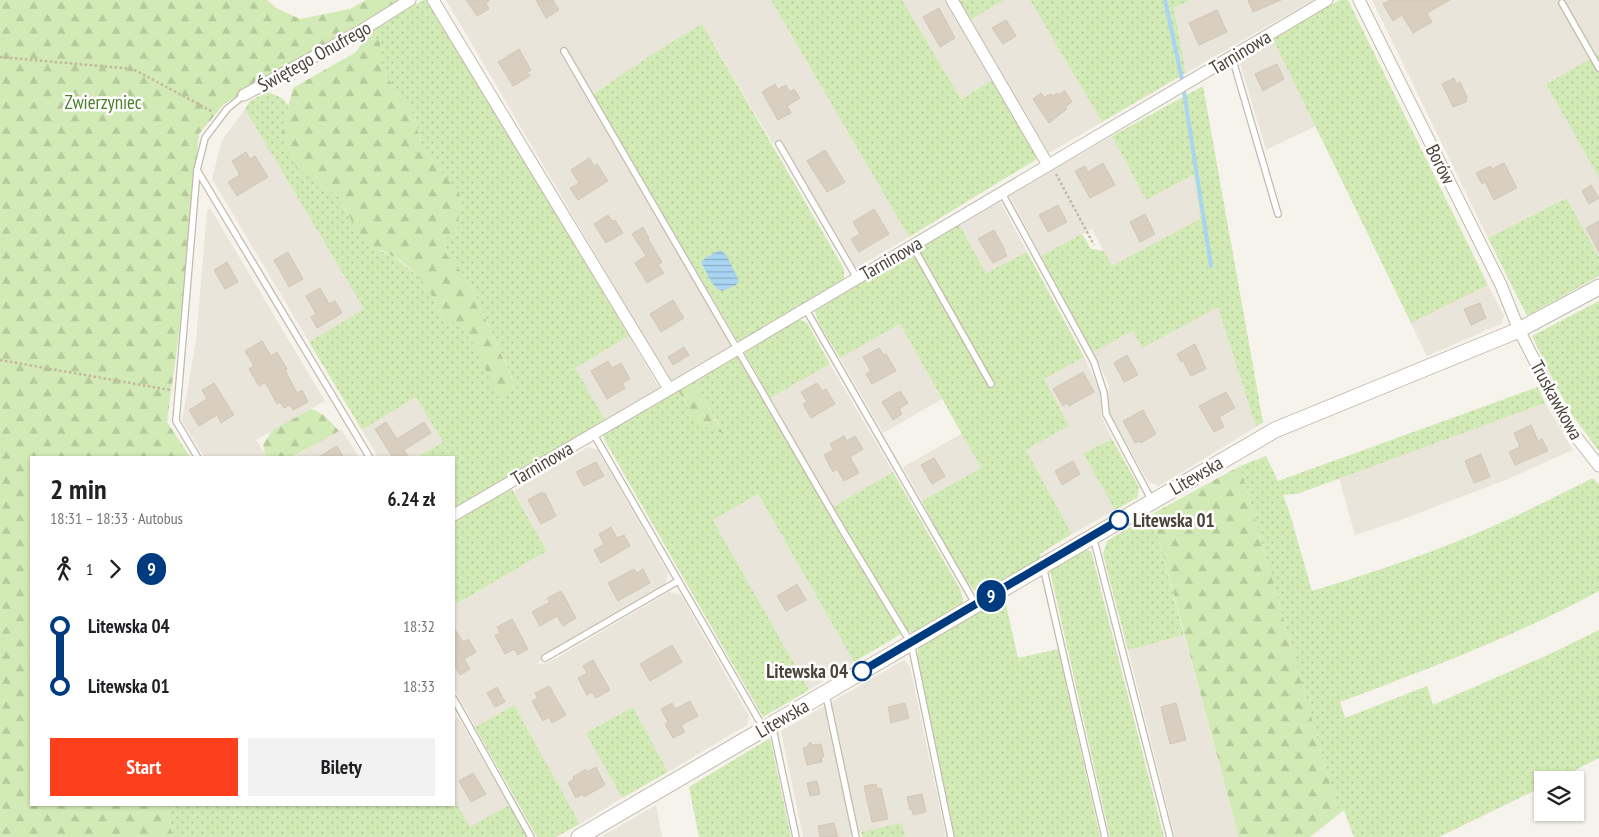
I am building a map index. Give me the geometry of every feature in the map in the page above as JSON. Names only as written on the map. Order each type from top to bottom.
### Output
[{"type":"street","name":"Świętego Onufrego","points":[[244,95],[359,32],[410,0]]},
{"type":"street","points":[[433,0],[669,389]]},
{"type":"street","points":[[952,0],[1049,164]]},
{"type":"street","name":"Tarninowa","points":[[455,514],[1327,0]]},
{"type":"street","name":"Borów","points":[[1359,0],[1501,285],[1519,330]]},
{"type":"street","name":"Litewska","points":[[585,835],[1152,500],[1275,430],[1519,330],[1599,287]]},
{"type":"street","name":"Truskawkowa","points":[[1519,330],[1567,424],[1599,466]]},
{"type":"lane","points":[[1562,3],[1599,68]]},
{"type":"lane","points":[[564,51],[838,523],[910,643],[951,837]]},
{"type":"lane","points":[[1232,57],[1278,214]]},
{"type":"lane","points":[[197,456],[176,421],[197,170],[205,138],[227,109],[244,95]]},
{"type":"lane","points":[[779,144],[857,278]]},
{"type":"lane","points":[[197,170],[369,456]]},
{"type":"lane","points":[[1002,193],[1094,362],[1104,393],[1106,414],[1152,500]]},
{"type":"lane","points":[[912,245],[990,384]]},
{"type":"lane","points":[[805,308],[976,605]]},
{"type":"lane","points":[[593,433],[678,581],[768,726],[796,837]]},
{"type":"lane","points":[[1093,536],[1170,837]]},
{"type":"lane","points":[[1043,565],[1105,837]]},
{"type":"lane","points":[[545,658],[678,581]]},
{"type":"lane","points":[[826,693],[856,837]]},
{"type":"lane","points":[[455,701],[531,837]]},
{"type":"path","points":[[0,57],[133,69],[221,116]]},
{"type":"path","points":[[1049,164],[1094,245]]},
{"type":"path","points":[[0,360],[179,391]]},
{"type":"shaded area","points":[[446,0],[771,0],[909,237],[856,268],[781,140],[773,144],[702,24],[587,97],[734,346],[675,381],[670,381]]},
{"type":"shaded area","points":[[902,0],[946,0],[994,80],[961,99]]},
{"type":"shaded area","points":[[1004,0],[1030,0],[1102,122],[1049,153],[969,20]]},
{"type":"shaded area","points":[[1191,0],[1313,0],[1186,73],[1174,8]]},
{"type":"shaded area","points":[[1372,0],[1599,0],[1599,54],[1546,84],[1599,178],[1599,257],[1565,198],[1488,238]]},
{"type":"shaded area","points":[[1272,37],[1316,126],[1266,150],[1239,60],[1241,55]]},
{"type":"shaded area","points":[[245,109],[364,309],[309,342],[212,179],[222,140]]},
{"type":"shaded area","points":[[1112,136],[1146,200],[1193,175],[1196,184],[1200,219],[1112,267],[1092,229],[1041,256],[1009,195]]},
{"type":"shaded area","points":[[1000,201],[1027,252],[986,273],[959,224]]},
{"type":"shaded area","points":[[210,208],[325,401],[256,440],[266,456],[203,456],[182,421],[196,340],[207,211]]},
{"type":"shaded area","points":[[1488,285],[1504,316],[1501,324],[1427,356],[1411,323]]},
{"type":"shaded area","points":[[1218,306],[1256,427],[1159,486],[1148,482],[1111,416],[1108,406],[1109,387],[1093,352],[1133,331],[1142,348]]},
{"type":"shaded area","points":[[900,324],[942,399],[883,433],[840,358]]},
{"type":"shaded area","points":[[629,336],[661,391],[611,420],[605,419],[574,368]]},
{"type":"shaded area","points":[[1084,357],[1100,391],[1101,415],[1112,439],[1083,453],[1115,510],[1072,534],[1026,450],[1069,426],[1043,379]]},
{"type":"shaded area","points":[[830,364],[893,472],[833,507],[770,398]]},
{"type":"shaded area","points":[[416,397],[443,442],[419,456],[377,456],[362,430]]},
{"type":"shaded area","points":[[1545,403],[1573,450],[1508,479],[1398,521],[1355,535],[1339,478]]},
{"type":"shaded area","points":[[341,429],[358,456],[295,456]]},
{"type":"shaded area","points":[[963,433],[982,468],[922,501],[903,467]]},
{"type":"shaded area","points":[[588,447],[598,450],[668,573],[665,584],[543,655],[538,664],[548,663],[669,592],[681,595],[749,716],[747,725],[668,772],[633,707],[587,733],[622,798],[580,824],[514,705],[475,727],[455,690],[455,599],[458,604],[547,551],[514,491]]},
{"type":"shaded area","points":[[758,494],[854,662],[809,690],[713,520]]},
{"type":"shaded area","points":[[1184,635],[1239,837],[1175,837],[1128,650]]},
{"type":"shaded area","points":[[904,660],[910,667],[946,837],[905,837],[902,824],[850,834],[850,837],[803,837],[781,731]]},
{"type":"shaded area","points":[[458,717],[509,805],[470,828],[455,801],[455,719]]},
{"type":"shaded area","points":[[656,805],[662,837],[603,837],[604,835]]},
{"type":"green space","name":"Zwierzyniec","points":[[0,0],[267,0],[276,8],[300,19],[350,9],[366,0],[402,0],[224,104],[199,134],[180,326],[167,422],[189,456],[30,456],[30,806],[167,806],[172,837],[0,837]]},
{"type":"green space","points":[[423,0],[430,0],[629,336],[575,368],[604,418],[608,419],[455,508],[455,456],[419,456],[443,442],[416,397],[362,430],[309,342],[364,309],[245,109],[250,101],[268,92],[282,98],[289,106],[281,136],[320,186],[339,196],[347,213],[358,229],[382,252],[392,255],[420,278],[431,292],[444,323],[456,322],[470,337],[487,371],[514,382],[468,280],[446,254],[443,241],[457,229],[462,200],[458,190],[421,147],[415,117],[380,67],[380,41],[366,37],[363,34]]},
{"type":"green space","points":[[771,0],[902,0],[961,99],[993,80],[946,0],[1004,0],[970,20],[1037,159],[909,237]]},
{"type":"green space","points":[[1030,0],[1191,0],[1174,8],[1186,73],[1102,122]]},
{"type":"green space","points":[[1340,0],[1348,0],[1488,285],[1411,323],[1272,37]]},
{"type":"green space","points":[[702,24],[844,269],[844,280],[742,341],[737,340],[593,94]]},
{"type":"green space","points":[[366,37],[380,41],[380,67],[415,117],[421,147],[458,190],[462,200],[457,229],[443,241],[446,254],[468,280],[514,383],[503,400],[499,398],[470,337],[456,322],[444,323],[428,290],[411,269],[395,257],[371,244],[361,234],[352,222],[339,196],[320,186],[297,169],[281,136],[293,88],[356,52]]},
{"type":"green space","points":[[1599,54],[1599,178],[1546,84]]},
{"type":"green space","points":[[1203,86],[1263,422],[1256,427],[1218,307],[1142,348],[1133,331],[1093,352],[1041,256],[1082,234],[1091,249],[1104,251],[1112,266],[1200,219],[1196,184],[1193,175],[1146,200],[1112,136]]},
{"type":"green space","points":[[1566,198],[1599,257],[1599,276],[1527,316],[1488,238]]},
{"type":"green space","points":[[959,224],[986,273],[1027,252],[1084,357],[1044,379],[1069,426],[1026,450],[1072,534],[1040,554],[1041,558],[979,594],[966,580],[958,567],[922,501],[981,468],[900,324],[840,358],[819,324],[815,311]]},
{"type":"green space","points":[[1599,301],[1599,451],[1573,416],[1532,336]]},
{"type":"green space","points":[[795,320],[807,323],[830,364],[770,398],[743,350]]},
{"type":"green space","points":[[737,353],[901,634],[854,662],[758,494],[713,520],[809,690],[763,717],[604,439],[603,434],[678,390],[690,411],[723,432],[693,379]]},
{"type":"green space","points":[[693,379],[723,433],[706,427],[695,418],[678,390]]},
{"type":"green space","points":[[1538,387],[1545,403],[1297,494],[1283,495],[1312,591],[1459,541],[1518,515],[1593,478],[1599,485],[1599,591],[1504,637],[1340,702],[1345,718],[1427,686],[1433,705],[1550,654],[1599,630],[1599,758],[1574,771],[1534,771],[1534,791],[1439,837],[1354,837],[1344,810],[1339,814],[1240,466],[1266,456],[1278,481]]},
{"type":"green space","points":[[311,409],[323,415],[339,431],[294,456],[267,456],[263,444],[273,430]]},
{"type":"green space","points":[[1112,439],[1139,487],[1137,498],[1115,510],[1083,453]]},
{"type":"green space","points":[[1240,466],[1339,814],[1310,837],[1239,837],[1152,514]]},
{"type":"green space","points":[[893,472],[960,589],[963,599],[962,605],[914,633],[906,631],[833,507]]},
{"type":"green space","points":[[511,487],[547,551],[457,604],[455,599],[455,519]]},
{"type":"green space","points":[[1152,514],[1184,635],[1128,650],[1103,554],[1107,541]]},
{"type":"green space","points":[[1085,549],[1091,551],[1164,837],[1110,837],[1050,571]]},
{"type":"green space","points":[[1004,596],[1018,658],[1058,649],[1100,837],[955,837],[917,654],[919,647]]},
{"type":"green space","points":[[514,705],[580,824],[556,837],[537,837],[475,727]]},
{"type":"green space","points":[[633,707],[668,772],[622,798],[586,733]]},
{"type":"green space","points":[[770,738],[791,837],[699,837],[689,787]]},
{"type":"green space","points":[[455,801],[470,827],[509,805],[527,837],[172,837],[167,806],[455,806]]},
{"type":"green space","points":[[902,823],[905,837],[862,837],[861,832]]},
{"type":"water","points":[[720,250],[727,256],[739,281],[736,285],[722,291],[712,283],[701,262]]},
{"type":"building","points":[[466,0],[490,0],[486,3],[489,9],[477,16]]},
{"type":"building","points":[[536,0],[553,0],[559,10],[546,18]]},
{"type":"building","points":[[1248,0],[1281,0],[1253,12]]},
{"type":"building","points":[[1390,0],[1450,0],[1427,13],[1432,22],[1413,33],[1402,15],[1393,21],[1383,4]]},
{"type":"building","points":[[939,8],[955,38],[940,47],[923,17]]},
{"type":"building","points":[[1217,10],[1227,32],[1199,45],[1189,23]]},
{"type":"building","points":[[1006,20],[1016,36],[1003,44],[992,28]]},
{"type":"building","points":[[519,49],[531,70],[527,72],[530,76],[513,86],[498,62]]},
{"type":"building","points":[[1277,64],[1284,79],[1263,91],[1255,74]]},
{"type":"building","points":[[1454,78],[1457,84],[1460,82],[1467,97],[1466,102],[1453,107],[1442,84]]},
{"type":"building","points":[[775,84],[778,89],[786,85],[790,92],[794,89],[800,98],[787,106],[791,113],[778,120],[762,92]]},
{"type":"building","points":[[1065,91],[1072,102],[1065,107],[1067,109],[1049,123],[1033,99],[1041,93],[1044,97],[1051,94],[1053,96],[1057,93],[1058,95]]},
{"type":"building","points":[[825,150],[845,182],[827,192],[807,161]]},
{"type":"building","points":[[246,152],[250,159],[255,156],[268,177],[237,196],[228,182],[240,175],[232,161]]},
{"type":"building","points":[[589,158],[594,166],[597,164],[608,181],[578,200],[570,188],[579,183],[571,170]]},
{"type":"building","points":[[1103,163],[1115,185],[1090,198],[1075,171],[1085,166],[1088,172]]},
{"type":"building","points":[[1504,163],[1517,188],[1494,200],[1485,182],[1482,184],[1476,173],[1491,166],[1492,169]]},
{"type":"building","points":[[1591,185],[1599,198],[1589,204],[1582,191]]},
{"type":"building","points":[[1058,205],[1067,222],[1048,232],[1039,215]]},
{"type":"building","points":[[874,209],[889,234],[859,252],[851,239],[860,234],[853,222]]},
{"type":"building","points":[[1145,214],[1155,234],[1140,242],[1130,222]]},
{"type":"building","points":[[608,215],[612,221],[615,220],[623,233],[606,243],[594,224]]},
{"type":"building","points":[[1599,221],[1599,252],[1586,228]]},
{"type":"building","points":[[643,227],[662,262],[658,265],[664,273],[647,283],[635,263],[646,256],[632,234]]},
{"type":"building","points":[[994,230],[1007,256],[993,263],[978,239]]},
{"type":"building","points":[[288,252],[303,279],[289,287],[274,260]]},
{"type":"building","points":[[227,262],[238,282],[225,289],[214,270]]},
{"type":"building","points":[[320,288],[329,304],[335,301],[342,313],[317,328],[311,317],[316,314],[306,296]]},
{"type":"building","points":[[673,300],[684,318],[661,332],[650,314]]},
{"type":"building","points":[[1480,303],[1486,318],[1471,325],[1464,309]]},
{"type":"building","points":[[262,341],[271,356],[277,352],[287,369],[285,370],[297,393],[302,390],[308,402],[293,410],[290,405],[284,408],[280,402],[277,404],[265,382],[259,386],[249,369],[254,366],[245,351]]},
{"type":"building","points":[[1195,344],[1206,369],[1191,376],[1177,354]]},
{"type":"building","points":[[684,347],[689,355],[673,365],[668,357]]},
{"type":"building","points":[[879,348],[884,355],[886,354],[896,371],[872,384],[866,374],[871,371],[863,357]]},
{"type":"building","points":[[1127,355],[1138,375],[1124,382],[1114,363]]},
{"type":"building","points":[[608,361],[612,368],[621,363],[630,379],[622,383],[625,388],[607,399],[591,371]]},
{"type":"building","points":[[1083,372],[1094,392],[1069,406],[1067,403],[1063,406],[1053,389]]},
{"type":"building","points":[[214,383],[234,415],[221,423],[217,415],[199,426],[189,410],[207,399],[202,390]]},
{"type":"building","points":[[817,383],[822,391],[826,389],[835,404],[811,418],[803,404],[807,402],[801,392]]},
{"type":"building","points":[[900,391],[908,403],[899,409],[902,414],[893,420],[882,402]]},
{"type":"building","points":[[1226,392],[1235,408],[1219,417],[1224,427],[1214,432],[1199,406]]},
{"type":"building","points":[[1143,410],[1156,434],[1141,443],[1140,441],[1135,443],[1123,421]]},
{"type":"building","points":[[386,422],[397,439],[424,422],[431,433],[404,450],[408,456],[392,456],[375,429]]},
{"type":"building","points":[[1531,425],[1538,441],[1542,439],[1548,451],[1515,465],[1509,452],[1520,447],[1514,433]]},
{"type":"building","points":[[844,436],[847,441],[855,436],[863,449],[850,457],[859,473],[844,481],[837,469],[833,472],[824,455],[833,450],[830,444]]},
{"type":"building","points":[[337,446],[343,456],[320,456]]},
{"type":"building","points":[[1481,454],[1490,477],[1474,483],[1465,461]]},
{"type":"building","points":[[934,458],[945,476],[932,484],[921,465]]},
{"type":"building","points":[[1073,461],[1080,474],[1062,485],[1055,471]]},
{"type":"building","points":[[596,462],[604,476],[584,486],[576,472]]},
{"type":"building","points":[[542,492],[543,494],[545,493],[556,516],[541,524],[528,500]]},
{"type":"building","points":[[611,527],[617,538],[624,535],[630,546],[601,563],[594,550],[604,544],[599,534]]},
{"type":"building","points":[[634,569],[637,573],[643,569],[650,583],[618,601],[608,583]]},
{"type":"building","points":[[797,584],[806,600],[786,611],[777,596]]},
{"type":"building","points":[[561,591],[576,618],[563,626],[557,616],[540,626],[532,612],[550,602],[547,598]]},
{"type":"building","points":[[512,619],[528,649],[518,655],[514,649],[505,654],[495,636],[500,633],[497,627]]},
{"type":"building","points":[[455,630],[463,642],[468,639],[476,652],[464,659],[470,669],[460,675],[455,667]]},
{"type":"building","points":[[672,645],[682,662],[650,681],[640,664]]},
{"type":"building","points":[[593,660],[610,690],[596,698],[592,692],[587,695],[578,678],[587,673],[583,666]]},
{"type":"building","points":[[549,686],[566,715],[552,723],[549,717],[543,721],[532,701],[538,698],[535,693]]},
{"type":"building","points":[[497,687],[505,702],[495,707],[487,693]]},
{"type":"building","points":[[690,701],[698,716],[681,725],[685,732],[673,738],[665,724],[668,722],[661,709],[672,703],[675,709]]},
{"type":"building","points":[[905,703],[909,718],[891,723],[888,707]]},
{"type":"building","points":[[1176,703],[1186,740],[1170,744],[1161,707]]},
{"type":"building","points":[[810,742],[813,745],[821,744],[824,757],[821,757],[822,762],[807,765],[803,748],[807,747]]},
{"type":"building","points":[[596,767],[605,785],[584,797],[583,794],[576,798],[568,783],[574,779],[573,777],[586,769],[587,772]]},
{"type":"building","points":[[473,773],[486,794],[471,802],[459,781]]},
{"type":"building","points":[[817,781],[820,794],[810,796],[807,783]]},
{"type":"building","points":[[876,784],[877,789],[881,788],[888,819],[872,822],[864,786]]},
{"type":"building","points":[[922,794],[926,812],[913,815],[907,797]]},
{"type":"building","points":[[834,823],[838,837],[820,837],[818,826]]},
{"type":"waterway","points":[[1165,0],[1182,79]]},
{"type":"waterway","points":[[1184,92],[1211,266]]},
{"type":"bus line","name":"9","points":[[862,671],[1119,520]]},
{"type":"place","name":"Litewska 01","points":[[1119,520]]},
{"type":"place","name":"Litewska 04","points":[[862,671]]}]
